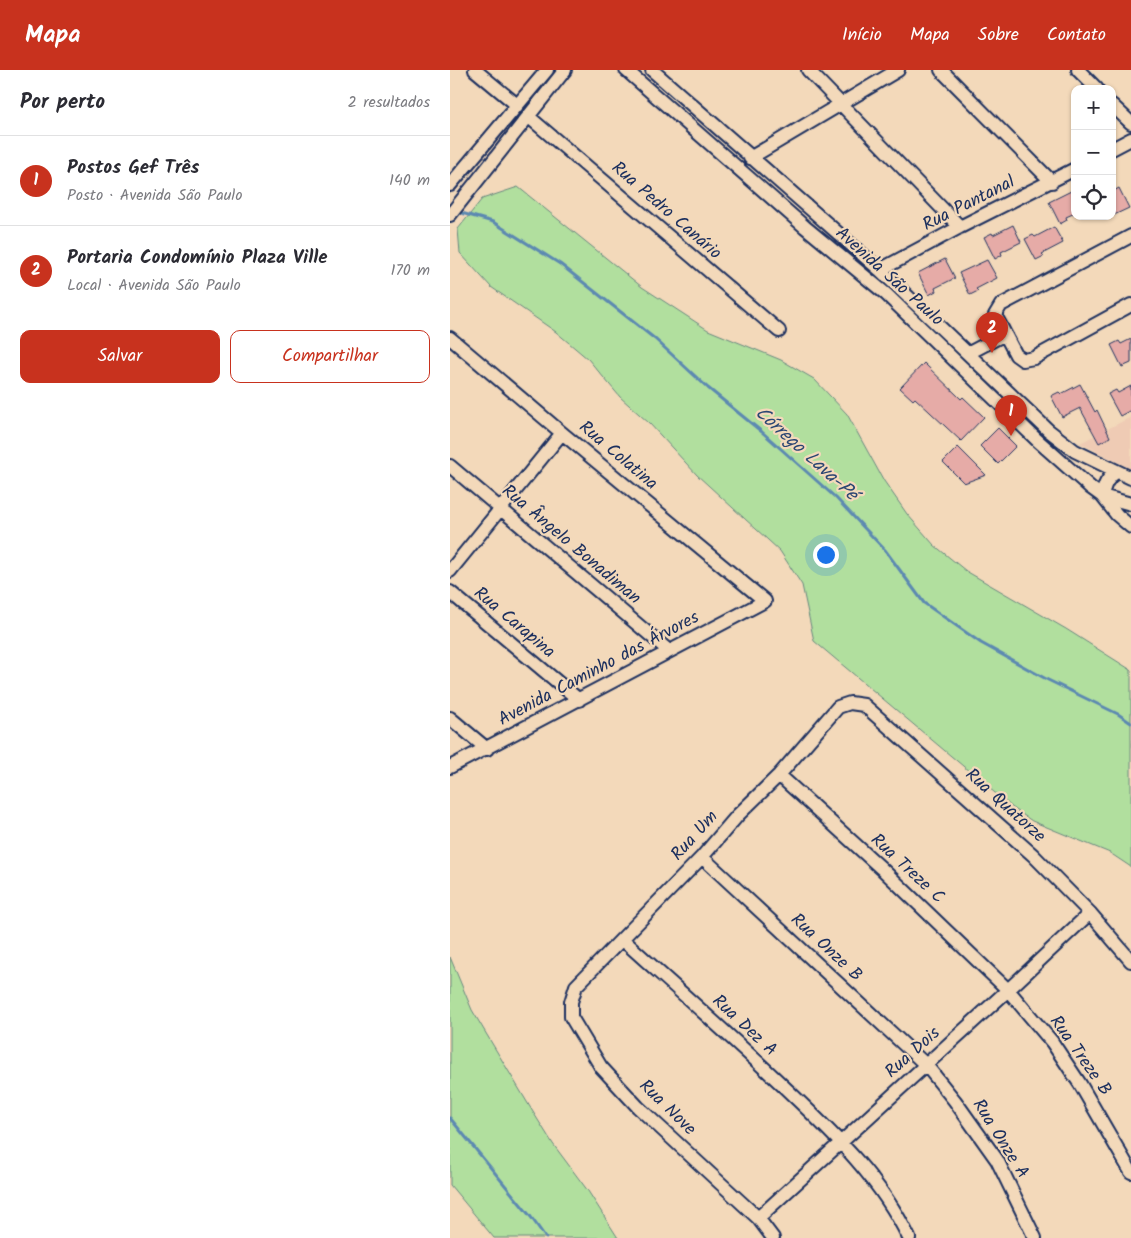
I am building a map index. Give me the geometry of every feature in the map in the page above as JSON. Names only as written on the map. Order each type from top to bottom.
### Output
[{"type":"street","points":[[475,70],[517,105]]},
{"type":"street","points":[[452,177],[546,70]]},
{"type":"street","points":[[450,215],[565,70]]},
{"type":"street","name":"Avenida São Paulo","points":[[626,70],[805,227],[886,294],[1037,440],[1102,496],[1131,504]]},
{"type":"street","name":"Avenida São Paulo","points":[[652,70],[750,158],[880,270],[1048,430],[1075,451],[1131,478]]},
{"type":"street","points":[[808,70],[960,227]]},
{"type":"street","points":[[750,158],[898,70]]},
{"type":"street","points":[[941,70],[1052,182]]},
{"type":"street","points":[[1078,70],[1092,85]]},
{"type":"street","points":[[1116,108],[1131,123]]},
{"type":"street","name":"Rua Pedro Canário","points":[[529,116],[779,331]]},
{"type":"street","points":[[1116,147],[1131,139]]},
{"type":"street","name":"Rua Pantanal","points":[[880,270],[1071,171]]},
{"type":"street","points":[[1131,236],[1001,304],[995,315],[1016,355],[1023,360],[1034,358],[1131,305]]},
{"type":"street","points":[[969,353],[1005,334]]},
{"type":"street","name":"Rua Colatina","points":[[450,338],[765,601]]},
{"type":"street","points":[[450,571],[562,433]]},
{"type":"street","name":"Rua Ângelo Bonadiman","points":[[450,466],[669,651]]},
{"type":"street","points":[[1117,472],[1112,474],[1106,483],[1102,496],[1111,508],[1131,527]]},
{"type":"street","name":"Rua Carapina","points":[[450,592],[579,700]]},
{"type":"street","name":"Avenida Caminho das Árvores","points":[[450,767],[765,601]]},
{"type":"street","name":"Rua Quatorze","points":[[838,708],[850,703],[864,705],[1026,848],[1090,913],[1131,961]]},
{"type":"street","name":"Rua Um","points":[[576,986],[702,856],[738,815],[779,775],[838,708]]},
{"type":"street","points":[[450,718],[487,749]]},
{"type":"street","name":"Rua Treze C","points":[[779,775],[881,868],[1008,990]]},
{"type":"street","name":"Rua Onze B","points":[[702,856],[926,1065]]},
{"type":"street","name":"Rua Dois","points":[[758,1218],[1090,913]]},
{"type":"street","name":"Rua Dez A","points":[[622,939],[841,1141],[879,1186],[909,1238]]},
{"type":"street","name":"Rua Nove","points":[[576,986],[571,1002],[571,1017],[601,1067],[638,1107],[758,1218],[773,1238]]},
{"type":"street","name":"Rua Treze B","points":[[1008,990],[1052,1042],[1071,1070],[1102,1118],[1131,1172]]},
{"type":"street","name":"Rua Onze A","points":[[926,1065],[955,1100],[998,1160],[1035,1238]]},
{"type":"shaded area","points":[[1131,417],[1131,469],[1080,443]]},
{"type":"green space","points":[[518,187],[642,287],[708,330],[781,360],[814,379],[847,414],[884,481],[907,514],[934,545],[966,571],[1066,629],[1131,670],[1131,867],[1110,853],[1032,821],[1013,808],[814,641],[802,585],[780,551],[697,475],[649,423],[620,397],[588,359],[556,332],[491,287],[460,253],[458,229],[482,199]]},
{"type":"green space","points":[[450,957],[472,1010],[553,1144],[588,1191],[618,1238],[494,1238],[450,1185]]},
{"type":"building","points":[[1119,188],[1129,208],[1116,214],[1116,190]]},
{"type":"building","points":[[1071,191],[1071,215],[1066,217],[1067,220],[1060,224],[1049,202]]},
{"type":"building","points":[[1013,225],[1021,242],[1001,252],[1002,255],[995,259],[984,237],[992,233],[993,235]]},
{"type":"building","points":[[1054,227],[1063,243],[1042,254],[1044,256],[1036,260],[1025,239],[1033,235],[1035,237]]},
{"type":"building","points":[[945,259],[955,278],[935,288],[936,291],[929,295],[918,273]]},
{"type":"building","points":[[987,260],[997,278],[976,289],[978,291],[970,295],[959,273]]},
{"type":"building","points":[[1131,339],[1131,363],[1122,367],[1111,345],[1119,341],[1121,344]]},
{"type":"building","points":[[924,363],[961,399],[963,397],[984,417],[961,441],[915,398],[913,400],[900,388]]},
{"type":"building","points":[[1080,384],[1095,412],[1097,410],[1110,437],[1099,443],[1080,408],[1062,417],[1051,396],[1059,392],[1061,394]]},
{"type":"building","points":[[1131,386],[1131,410],[1120,416],[1108,394],[1116,390],[1118,393]]},
{"type":"building","points":[[998,428],[1016,446],[998,464],[980,446]]},
{"type":"building","points":[[958,447],[986,475],[964,483],[943,462]]},
{"type":"waterway","name":"Córrego Lava-Pé","points":[[458,212],[493,222],[560,264],[655,339],[708,388],[762,432],[836,498],[885,550],[924,603],[981,643],[1048,680],[1118,714],[1131,723]]},
{"type":"waterway","points":[[450,1118],[546,1238]]},
{"type":"place","name":"Portaria Condomínio Plaza Ville","points":[[992,353]]},
{"type":"place","name":"Postos Gef Três","points":[[1011,436]]}]
